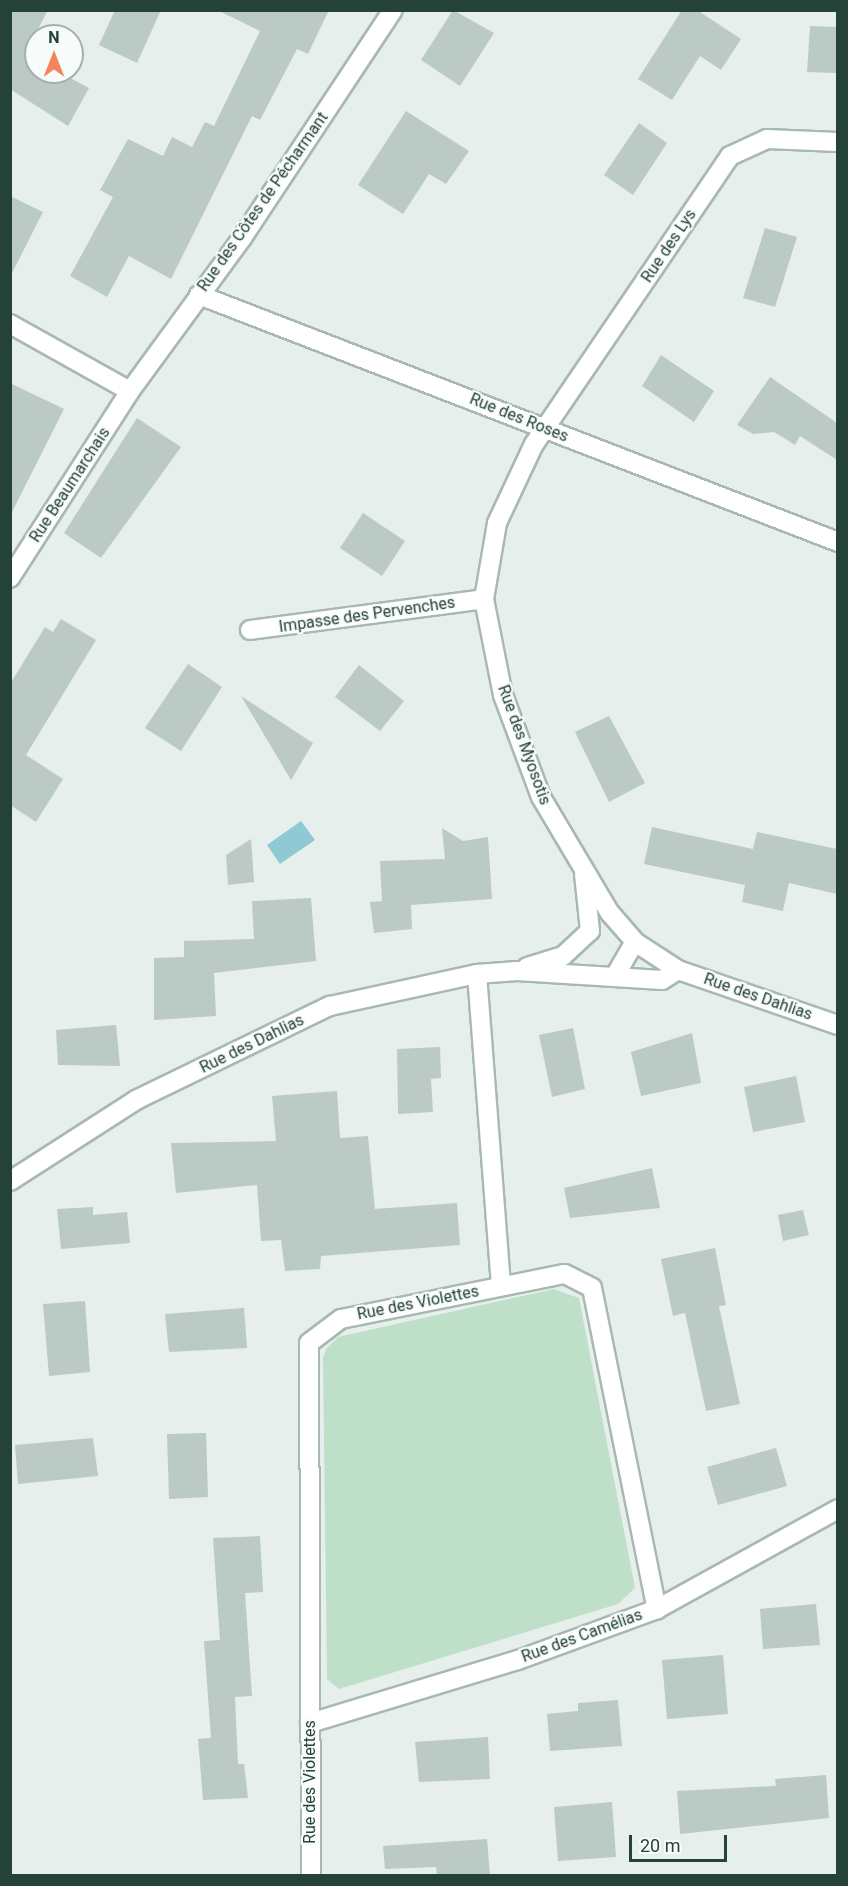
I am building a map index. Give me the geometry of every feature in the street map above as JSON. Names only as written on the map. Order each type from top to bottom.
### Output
[{"type":"street","name":"Rue des Côtes de Pécharmant","points":[[130,391],[199,296],[393,10]]},
{"type":"street","name":"Rue des Lys","points":[[546,429],[730,156],[766,139],[837,142]]},
{"type":"street","name":"Rue des Roses","points":[[199,296],[837,542]]},
{"type":"street","points":[[10,324],[130,391]]},
{"type":"street","name":"Rue Beaumarchais","points":[[10,578],[130,391]]},
{"type":"street","name":"Rue des Myosotis","points":[[546,429],[497,523],[484,599],[503,695],[541,797],[584,870],[635,942]]},
{"type":"street","name":"Impasse des Pervenches","points":[[250,630],[484,599]]},
{"type":"street","name":"Rue des Dahlias","points":[[517,971],[563,956],[590,931],[584,870]]},
{"type":"street","points":[[615,976],[635,942]]},
{"type":"street","name":"Rue des Dahlias","points":[[635,942],[678,970],[837,1025]]},
{"type":"street","name":"Rue des Dahlias","points":[[10,1181],[136,1100],[330,1006],[477,974],[517,971],[662,980],[678,970]]},
{"type":"street","points":[[477,974],[501,1286]]},
{"type":"street","name":"Rue des Violettes","points":[[311,1875],[309,1343],[341,1318],[565,1274],[592,1287],[657,1609]]},
{"type":"street","name":"Rue des Camélias","points":[[310,1723],[518,1660],[657,1609],[837,1509]]},
{"type":"green space","points":[[554,1289],[579,1298],[635,1588],[618,1604],[339,1689],[327,1679],[323,1357],[327,1348],[338,1337]]},
{"type":"water","points":[[301,821],[315,840],[280,864],[267,845]]},
{"type":"building","points":[[10,10],[48,10],[41,24],[24,24],[24,84],[82,84],[89,88],[68,126],[10,89]]},
{"type":"building","points":[[115,10],[161,10],[137,63],[99,45]]},
{"type":"building","points":[[217,10],[329,10],[308,54],[297,49],[260,120],[252,116],[171,279],[129,256],[107,297],[70,276],[113,197],[100,190],[128,139],[163,156],[172,137],[192,147],[205,122],[214,126],[260,31]]},
{"type":"building","points":[[453,10],[494,33],[460,86],[421,60]]},
{"type":"building","points":[[682,10],[697,10],[741,39],[721,70],[700,56],[672,100],[638,79]]},
{"type":"building","points":[[810,26],[837,27],[837,73],[807,72]]},
{"type":"building","points":[[406,111],[469,151],[446,184],[429,174],[403,214],[358,185]]},
{"type":"building","points":[[639,123],[667,143],[633,195],[604,175]]},
{"type":"building","points":[[10,196],[43,212],[10,277]]},
{"type":"building","points":[[765,228],[797,237],[775,307],[743,298]]},
{"type":"building","points":[[661,355],[714,391],[694,422],[642,386]]},
{"type":"building","points":[[770,377],[837,423],[837,460],[800,436],[795,445],[774,432],[753,434],[737,425]]},
{"type":"building","points":[[10,383],[64,409],[10,516]]},
{"type":"building","points":[[137,418],[181,447],[101,558],[64,533]]},
{"type":"building","points":[[363,513],[405,541],[382,576],[340,548]]},
{"type":"building","points":[[61,619],[96,640],[26,755],[63,779],[36,822],[10,805],[10,684],[45,627],[53,632]]},
{"type":"building","points":[[188,664],[222,687],[181,751],[145,728]]},
{"type":"building","points":[[359,665],[404,701],[380,731],[335,697]]},
{"type":"building","points":[[241,696],[313,743],[291,780]]},
{"type":"building","points":[[609,716],[645,783],[609,802],[575,732]]},
{"type":"building","points":[[652,827],[753,849],[757,832],[837,849],[837,894],[789,883],[783,911],[742,902],[745,885],[644,864]]},
{"type":"building","points":[[442,828],[463,841],[488,837],[492,899],[411,905],[412,929],[374,933],[370,902],[382,901],[380,861],[445,859]]},
{"type":"building","points":[[251,839],[254,882],[228,885],[226,855]]},
{"type":"building","points":[[311,898],[316,961],[214,973],[216,1016],[154,1020],[154,958],[184,957],[184,941],[254,939],[252,901]]},
{"type":"building","points":[[116,1025],[120,1066],[58,1065],[56,1030]]},
{"type":"building","points":[[573,1028],[585,1089],[552,1097],[539,1035]]},
{"type":"building","points":[[692,1033],[701,1083],[641,1096],[631,1052]]},
{"type":"building","points":[[440,1047],[441,1078],[431,1079],[433,1112],[398,1114],[397,1049]]},
{"type":"building","points":[[796,1076],[805,1122],[753,1132],[744,1087]]},
{"type":"building","points":[[337,1091],[340,1138],[368,1136],[375,1209],[457,1203],[460,1245],[321,1256],[320,1269],[285,1271],[281,1240],[261,1241],[257,1185],[176,1193],[171,1143],[276,1141],[272,1096]]},
{"type":"building","points":[[652,1168],[660,1208],[570,1218],[564,1188]]},
{"type":"building","points":[[93,1207],[93,1215],[127,1212],[130,1243],[61,1249],[57,1209]]},
{"type":"building","points":[[803,1210],[809,1235],[783,1241],[778,1215]]},
{"type":"building","points":[[715,1248],[726,1305],[719,1306],[740,1404],[706,1411],[685,1313],[673,1316],[661,1259]]},
{"type":"building","points":[[85,1301],[90,1372],[49,1376],[43,1304]]},
{"type":"building","points":[[244,1308],[247,1348],[169,1352],[165,1314]]},
{"type":"building","points":[[206,1433],[208,1497],[169,1499],[167,1434]]},
{"type":"building","points":[[93,1438],[98,1476],[18,1484],[15,1445]]},
{"type":"building","points":[[776,1448],[787,1486],[718,1505],[707,1467]]},
{"type":"building","points":[[260,1536],[263,1592],[245,1593],[252,1696],[235,1697],[238,1764],[244,1764],[248,1798],[203,1800],[198,1739],[211,1738],[204,1641],[220,1640],[213,1538]]},
{"type":"building","points":[[816,1604],[820,1645],[763,1649],[760,1609]]},
{"type":"building","points":[[723,1655],[728,1714],[667,1719],[662,1660]]},
{"type":"building","points":[[618,1700],[622,1746],[550,1751],[547,1714],[578,1711],[578,1703]]},
{"type":"building","points":[[488,1737],[490,1779],[419,1782],[415,1742]]},
{"type":"building","points":[[826,1775],[829,1818],[680,1834],[677,1791],[776,1786],[775,1779]]},
{"type":"building","points":[[612,1802],[616,1857],[558,1861],[554,1807]]},
{"type":"building","points":[[487,1839],[490,1875],[437,1875],[436,1867],[385,1869],[383,1846]]}]
